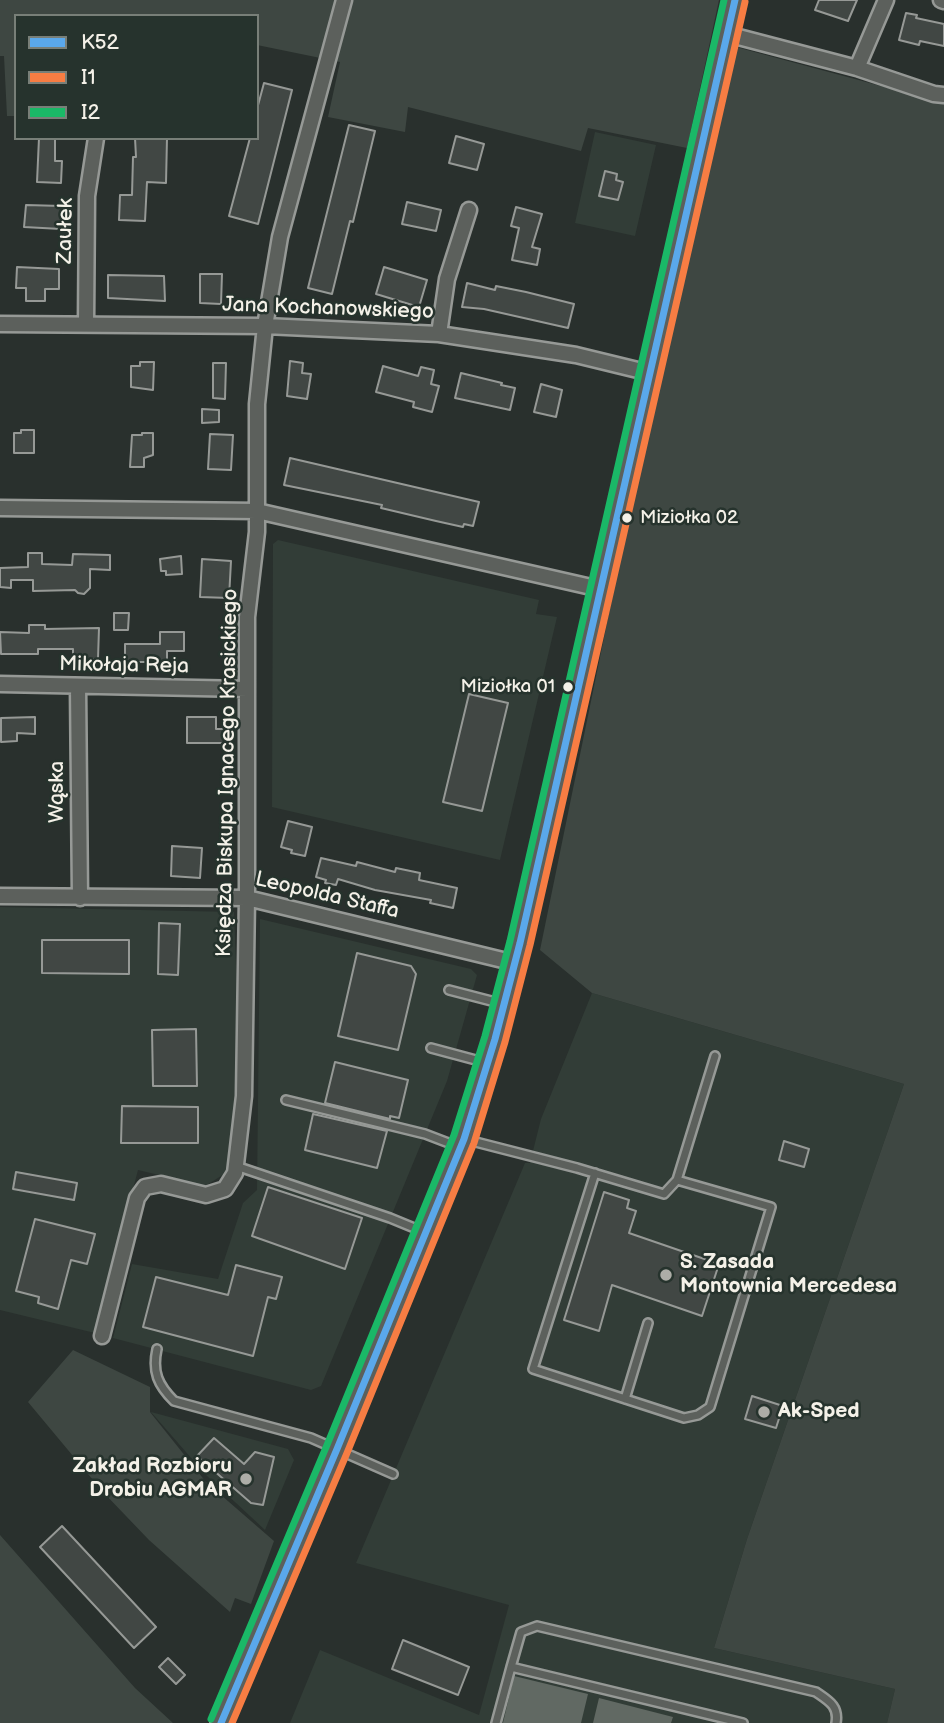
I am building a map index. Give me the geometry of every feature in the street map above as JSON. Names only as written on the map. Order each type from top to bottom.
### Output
[{"type":"street","name":"Księdza Biskupa Ignacego Krasickiego","points":[[236,1167],[244,1096],[247,617],[257,531],[257,404],[265,326],[280,237],[344,0]]},
{"type":"street","points":[[221,1723],[462,1143],[488,1063],[515,963],[734,0]]},
{"type":"street","points":[[857,68],[886,0]]},
{"type":"street","points":[[727,34],[857,68],[944,95]]},
{"type":"street","name":"Zaułek","points":[[86,324],[87,196],[96,140]]},
{"type":"street","points":[[439,334],[447,279],[469,210]]},
{"type":"street","name":"Jana Kochanowskiego","points":[[0,324],[265,326],[439,334],[576,355],[650,373]]},
{"type":"street","points":[[0,508],[257,511],[600,589]]},
{"type":"street","name":"Mikołaja Reja","points":[[0,684],[247,689]]},
{"type":"street","name":"Wąska","points":[[78,686],[80,898]]},
{"type":"street","name":"Leopolda Staffa","points":[[0,896],[247,898],[515,963]]},
{"type":"street","points":[[102,1336],[137,1198],[145,1187],[161,1184],[206,1195],[225,1189],[236,1167]]},
{"type":"lane","points":[[449,990],[504,1004]]},
{"type":"lane","points":[[431,1048],[488,1063]]},
{"type":"lane","points":[[286,1100],[595,1173],[664,1194],[677,1180],[715,1055]]},
{"type":"lane","points":[[236,1167],[425,1232]]},
{"type":"lane","points":[[595,1173],[533,1369],[684,1418],[698,1415],[710,1407],[771,1207],[677,1180]]},
{"type":"lane","points":[[625,1399],[648,1323]]},
{"type":"lane","points":[[157,1349],[155,1376],[174,1401],[311,1438],[393,1475]]},
{"type":"lane","points":[[496,1723],[521,1632],[537,1626],[816,1692],[833,1703],[837,1715],[836,1723]]},
{"type":"lane","points":[[511,1667],[743,1723]]},
{"type":"shaded area","points":[[0,0],[719,0],[687,148],[588,128],[581,151],[408,107],[405,132],[328,117],[340,62],[259,45],[259,14],[14,14],[14,116],[7,116],[4,56],[0,56]]},
{"type":"shaded area","points":[[736,47],[944,103],[944,1723],[887,1723],[895,1689],[714,1648],[747,1539],[904,1084],[592,993],[540,950],[658,374]]},
{"type":"shaded area","points":[[595,132],[656,145],[635,236],[575,223]]},
{"type":"shaded area","points":[[278,540],[539,600],[536,614],[557,617],[500,860],[272,807],[273,544]]},
{"type":"shaded area","points":[[0,907],[234,912],[239,1046],[229,1171],[205,1186],[138,1170],[95,1333],[0,1310]]},
{"type":"shaded area","points":[[260,919],[471,969],[477,975],[447,1081],[321,1386],[311,1390],[113,1338],[132,1264],[218,1279],[243,1203],[257,1190]]},
{"type":"shaded area","points":[[592,993],[904,1084],[747,1539],[714,1648],[895,1689],[887,1723],[290,1723],[320,1650],[479,1715],[509,1605],[356,1563],[525,1163],[530,1163],[541,1119]]},
{"type":"shaded area","points":[[73,1350],[150,1387],[150,1412],[206,1482],[274,1541],[251,1604],[235,1598],[230,1612],[149,1540],[103,1492],[28,1402]]},
{"type":"shaded area","points":[[151,1412],[288,1449],[294,1460],[265,1530],[206,1475]]},
{"type":"shaded area","points":[[0,1535],[135,1688],[173,1723],[0,1723]]},
{"type":"shaded area","points":[[514,1676],[588,1694],[581,1723],[503,1723]]},
{"type":"shaded area","points":[[599,1698],[673,1717],[671,1723],[593,1723]]},
{"type":"building","points":[[819,0],[857,0],[848,21],[815,10]]},
{"type":"building","points":[[906,13],[944,24],[944,46],[920,41],[919,45],[899,40]]},
{"type":"building","points":[[264,83],[292,90],[258,224],[229,216],[249,140],[259,140],[259,102]]},
{"type":"building","points":[[349,125],[375,131],[332,294],[308,288]]},
{"type":"building","points":[[456,136],[484,144],[477,170],[449,163]]},
{"type":"building","points":[[39,140],[55,140],[55,161],[62,161],[61,183],[37,182]]},
{"type":"building","points":[[135,140],[167,140],[166,183],[147,182],[145,221],[119,220],[120,195],[132,195],[133,157],[136,157]]},
{"type":"building","points":[[605,171],[617,174],[616,180],[623,182],[618,200],[599,196]]},
{"type":"building","points":[[407,202],[441,210],[436,231],[402,224]]},
{"type":"building","points":[[26,205],[62,206],[61,229],[24,227]]},
{"type":"building","points":[[516,207],[542,214],[532,247],[540,249],[537,265],[512,260],[519,228],[511,226]]},
{"type":"building","points":[[17,267],[59,269],[59,289],[45,289],[45,301],[26,301],[26,288],[16,288]]},
{"type":"building","points":[[384,267],[427,280],[419,307],[376,294]]},
{"type":"building","points":[[200,274],[222,274],[221,304],[200,303]]},
{"type":"building","points":[[108,275],[164,276],[165,301],[108,298]]},
{"type":"building","points":[[467,283],[495,290],[496,286],[574,304],[568,328],[484,309],[462,307]]},
{"type":"building","points":[[290,361],[303,363],[302,373],[311,374],[307,399],[287,396]]},
{"type":"building","points":[[140,362],[154,362],[153,390],[131,387],[131,366],[140,366]]},
{"type":"building","points":[[213,363],[226,363],[225,399],[213,398]]},
{"type":"building","points":[[383,366],[418,376],[421,367],[434,370],[431,384],[439,386],[432,412],[413,407],[414,402],[376,392]]},
{"type":"building","points":[[461,373],[515,388],[510,410],[455,398]]},
{"type":"building","points":[[541,384],[562,390],[556,417],[534,412]]},
{"type":"building","points":[[202,409],[219,410],[219,422],[202,423]]},
{"type":"building","points":[[21,430],[34,430],[34,453],[14,453],[14,433],[21,433]]},
{"type":"building","points":[[153,433],[153,455],[144,458],[144,467],[130,467],[132,435]]},
{"type":"building","points":[[210,434],[233,435],[231,470],[208,469]]},
{"type":"building","points":[[290,458],[479,502],[473,526],[464,524],[463,527],[381,508],[382,505],[284,485]]},
{"type":"building","points":[[28,553],[42,553],[42,564],[72,565],[73,554],[110,555],[110,570],[90,569],[90,588],[84,594],[75,590],[33,591],[33,580],[11,580],[11,588],[0,587],[0,568],[28,567]]},
{"type":"building","points":[[181,556],[182,574],[166,575],[166,571],[161,571],[160,559]]},
{"type":"building","points":[[202,559],[231,561],[229,598],[200,597]]},
{"type":"building","points":[[114,613],[129,613],[128,630],[114,630]]},
{"type":"building","points":[[29,625],[45,625],[45,629],[99,628],[98,659],[73,659],[73,649],[38,649],[38,654],[1,654],[0,632],[29,633]]},
{"type":"building","points":[[160,632],[184,632],[184,651],[167,651],[167,662],[125,662],[125,644],[160,644]]},
{"type":"building","points":[[469,694],[508,703],[482,811],[443,802]]},
{"type":"building","points":[[35,717],[35,734],[17,733],[17,741],[1,742],[1,718]]},
{"type":"building","points":[[187,717],[216,717],[216,729],[224,729],[224,743],[187,743]]},
{"type":"building","points":[[288,821],[312,827],[305,856],[291,853],[292,850],[281,847]]},
{"type":"building","points":[[172,846],[202,848],[200,878],[171,876]]},
{"type":"building","points":[[321,858],[356,866],[357,862],[395,872],[396,868],[420,873],[419,880],[457,888],[453,908],[430,903],[431,900],[375,890],[338,879],[336,885],[325,883],[326,880],[316,877]]},
{"type":"building","points":[[159,923],[180,924],[178,975],[158,974]]},
{"type":"building","points":[[42,940],[129,940],[129,974],[42,973]]},
{"type":"building","points":[[357,953],[411,966],[416,974],[398,1050],[338,1036]]},
{"type":"building","points":[[196,1029],[197,1086],[153,1086],[152,1030]]},
{"type":"building","points":[[335,1062],[408,1080],[399,1118],[390,1116],[390,1119],[325,1103]]},
{"type":"building","points":[[122,1106],[198,1107],[198,1143],[121,1143]]},
{"type":"building","points":[[313,1114],[387,1131],[377,1168],[305,1150]]},
{"type":"building","points":[[784,1141],[809,1149],[804,1167],[779,1160]]},
{"type":"building","points":[[16,1172],[77,1183],[74,1200],[13,1189]]},
{"type":"building","points":[[268,1187],[362,1218],[345,1269],[252,1236]]},
{"type":"building","points":[[604,1192],[629,1200],[627,1208],[636,1211],[629,1233],[719,1264],[702,1316],[612,1285],[599,1331],[564,1320]]},
{"type":"building","points":[[35,1219],[95,1234],[87,1264],[71,1260],[58,1309],[38,1303],[39,1297],[16,1291]]},
{"type":"building","points":[[236,1265],[282,1277],[276,1299],[268,1297],[253,1356],[143,1327],[156,1277],[228,1295]]},
{"type":"building","name":"Ak-Sped","points":[[752,1396],[783,1406],[776,1428],[745,1419]]},
{"type":"building","name":"Zakład Rozbioru Drobiu AGMAR","points":[[214,1438],[244,1464],[255,1452],[274,1457],[263,1505],[251,1503],[197,1456]]},
{"type":"building","points":[[62,1526],[156,1627],[134,1648],[40,1547]]},
{"type":"building","points":[[403,1640],[469,1667],[458,1695],[392,1669]]},
{"type":"building","points":[[168,1658],[185,1675],[176,1684],[159,1667]]},
{"type":"transit line","name":"I2","points":[[211,1719],[454,1135],[485,1036],[510,941],[724,0]]},
{"type":"transit line","name":"K52","points":[[221,1723],[464,1139],[495,1039],[520,943],[735,0]]},
{"type":"transit line","name":"I1","points":[[232,1723],[347,1453],[474,1143],[505,1042],[530,945],[745,2]]},
{"type":"place","name":"Miziołka 02","points":[[627,518]]},
{"type":"place","name":"Miziołka 01","points":[[568,687]]},
{"type":"place","name":"S. Zasada Montownia Mercedesa","points":[[666,1275]]},
{"type":"place","name":"Ak-Sped","points":[[764,1412]]},
{"type":"place","name":"Zakład Rozbioru Drobiu AGMAR","points":[[246,1479]]}]
